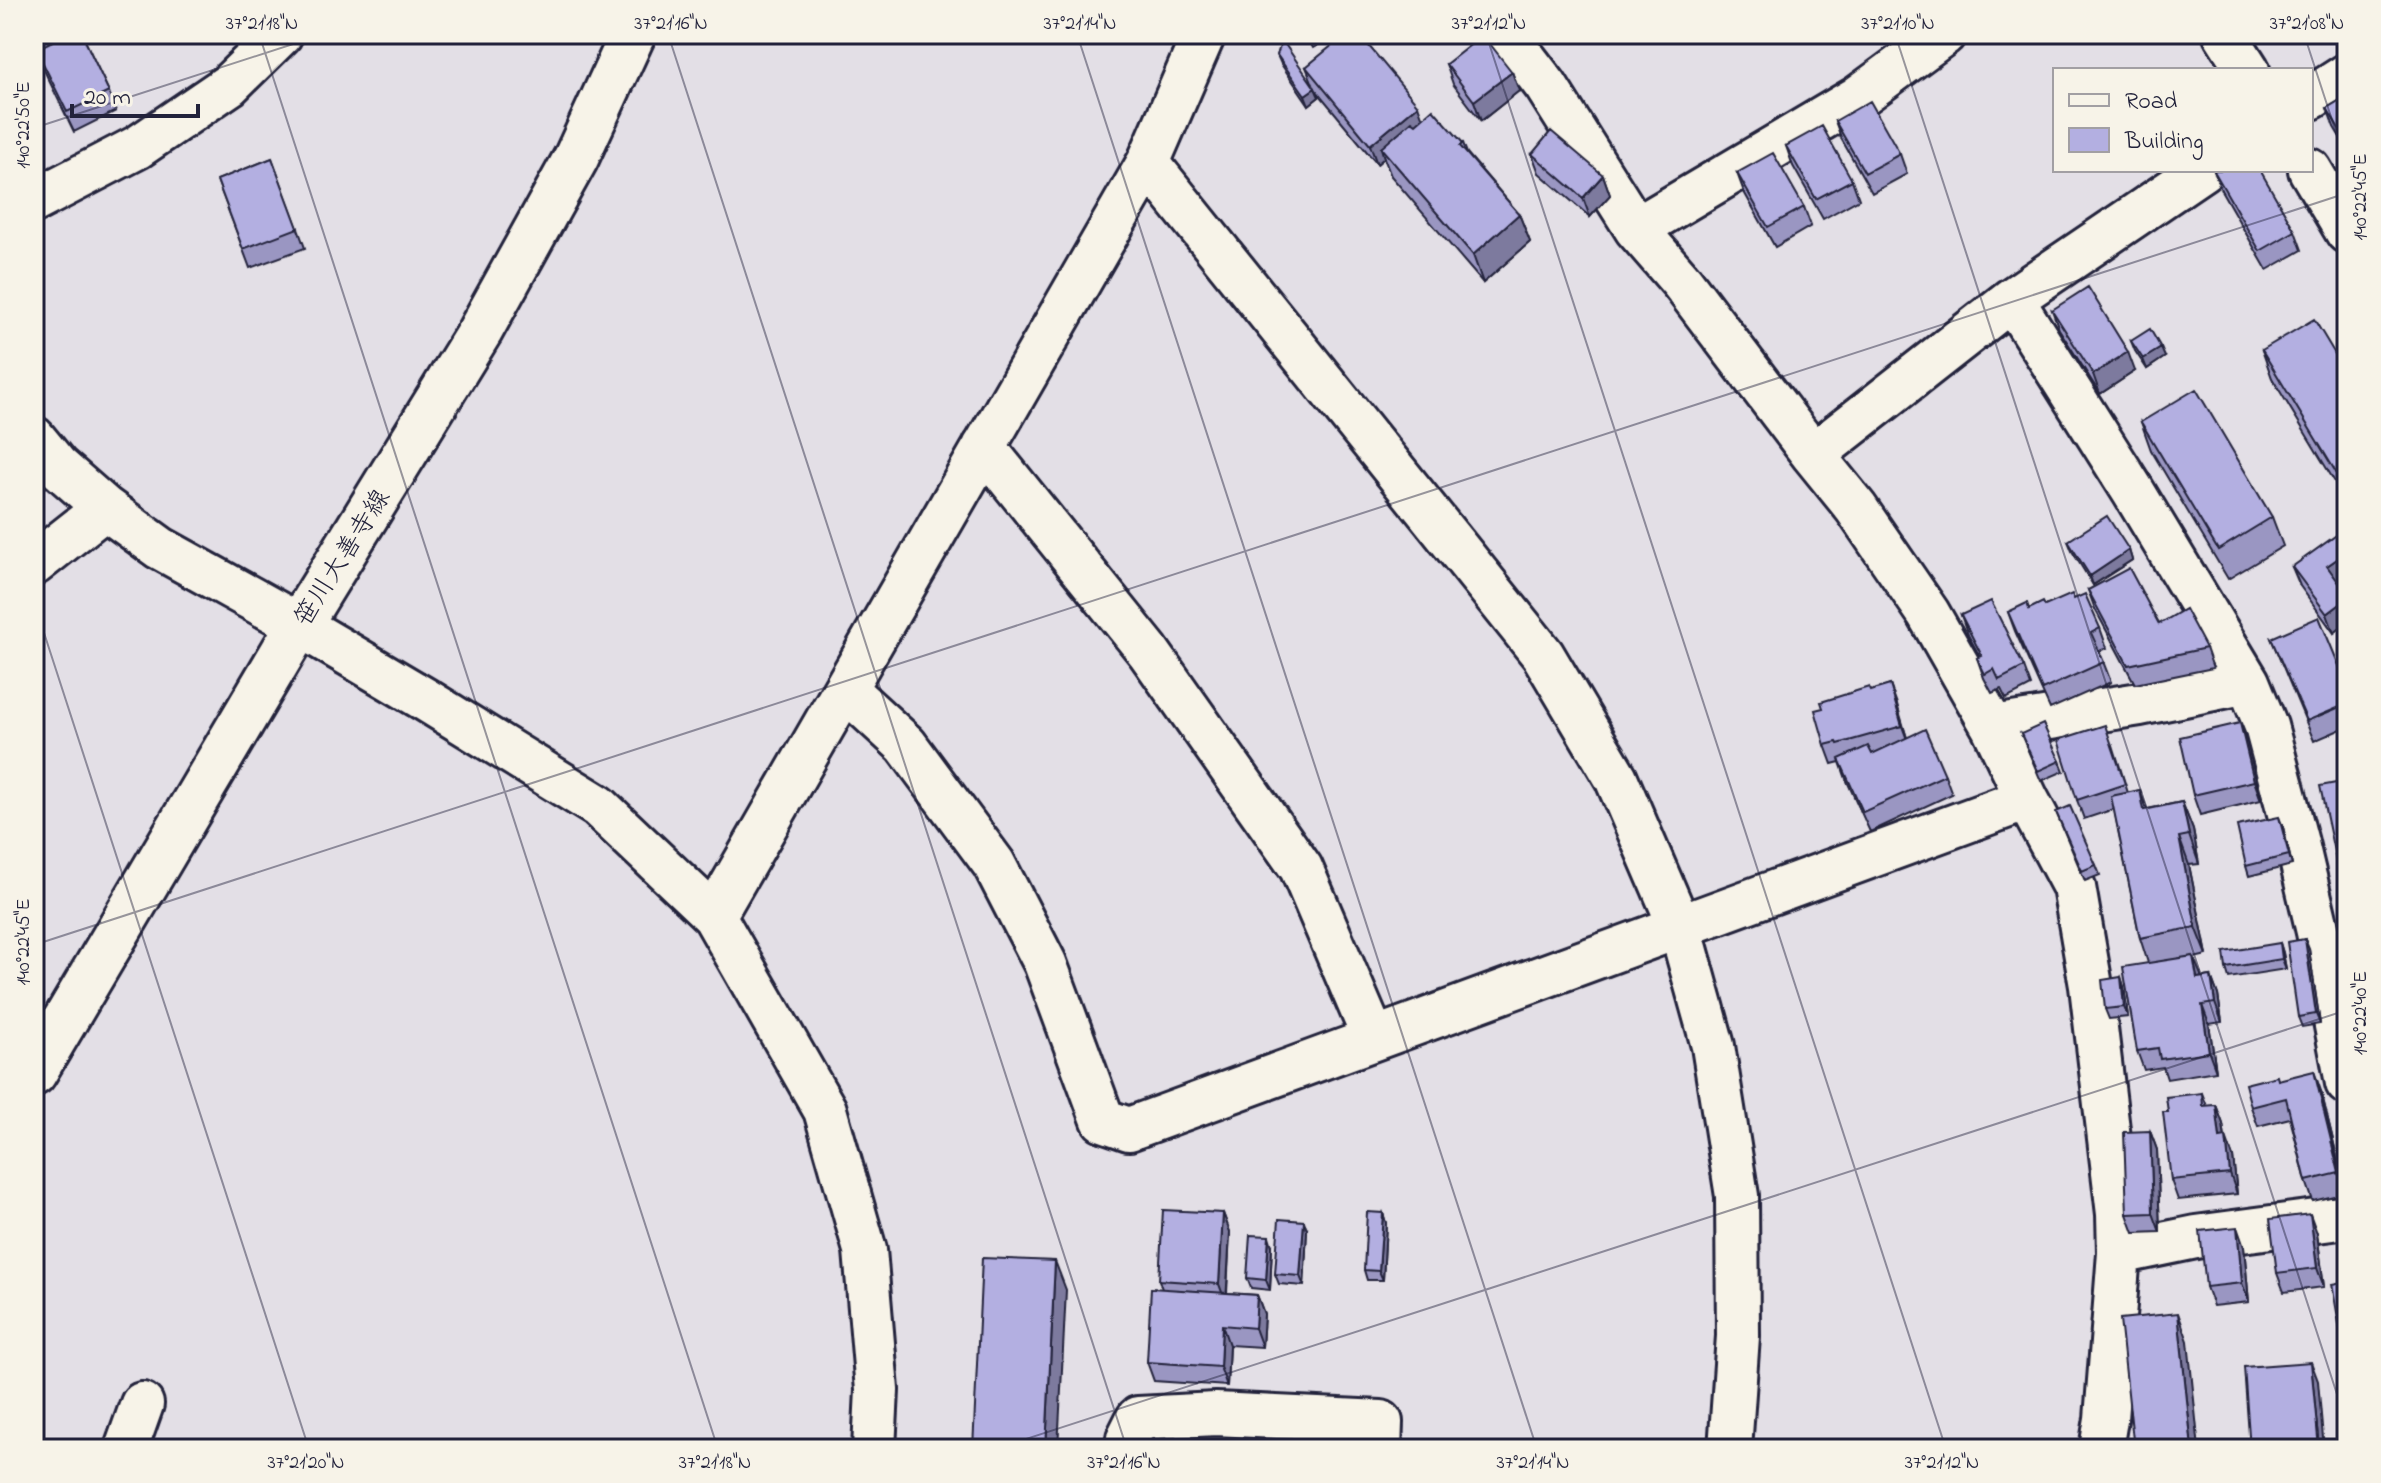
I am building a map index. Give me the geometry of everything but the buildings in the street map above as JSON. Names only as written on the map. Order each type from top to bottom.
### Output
[{"type":"street","points":[[34,201],[138,147],[229,85],[281,34]]},
{"type":"street","name":"笹川大善寺線","points":[[34,1073],[299,625],[480,331],[576,158],[633,34]]},
{"type":"street","points":[[714,916],[1148,163],[1204,34]]},
{"type":"street","points":[[1636,229],[1857,98],[1944,34]]},
{"type":"street","points":[[2225,34],[2247,68]]},
{"type":"street","points":[[1508,35],[1546,86],[1636,229],[1682,282],[1856,508],[1928,613],[1993,727],[2074,887],[2091,986],[2118,1214],[2119,1253],[2101,1449]]},
{"type":"street","points":[[2313,97],[2347,75]]},
{"type":"street","points":[[1148,163],[1543,655],[1616,778],[1680,927],[1713,1046],[1737,1196],[1738,1336],[1730,1449]]},
{"type":"street","points":[[1813,455],[2012,299],[2199,172]]},
{"type":"street","points":[[2311,172],[2347,232]]},
{"type":"street","points":[[2012,299],[2248,682],[2266,726],[2280,777],[2332,929],[2347,1083]]},
{"type":"street","points":[[34,438],[57,466],[105,508],[160,548],[299,625],[598,806],[714,916],[825,1110],[865,1250],[877,1390],[874,1449]]},
{"type":"street","points":[[984,447],[1148,651],[1301,868],[1374,1039]]},
{"type":"street","points":[[34,564],[105,508]]},
{"type":"street","points":[[1993,727],[2140,704],[2248,682]]},
{"type":"street","points":[[845,689],[906,745],[994,864],[1045,963],[1103,1120],[1129,1129],[2027,799]]},
{"type":"street","points":[[2119,1253],[2196,1237],[2347,1217]]},
{"type":"street","points":[[126,1449],[142,1404]]},
{"type":"street","points":[[1127,1449],[1128,1438],[1138,1418],[1216,1414],[1381,1422],[1380,1449]]}]
